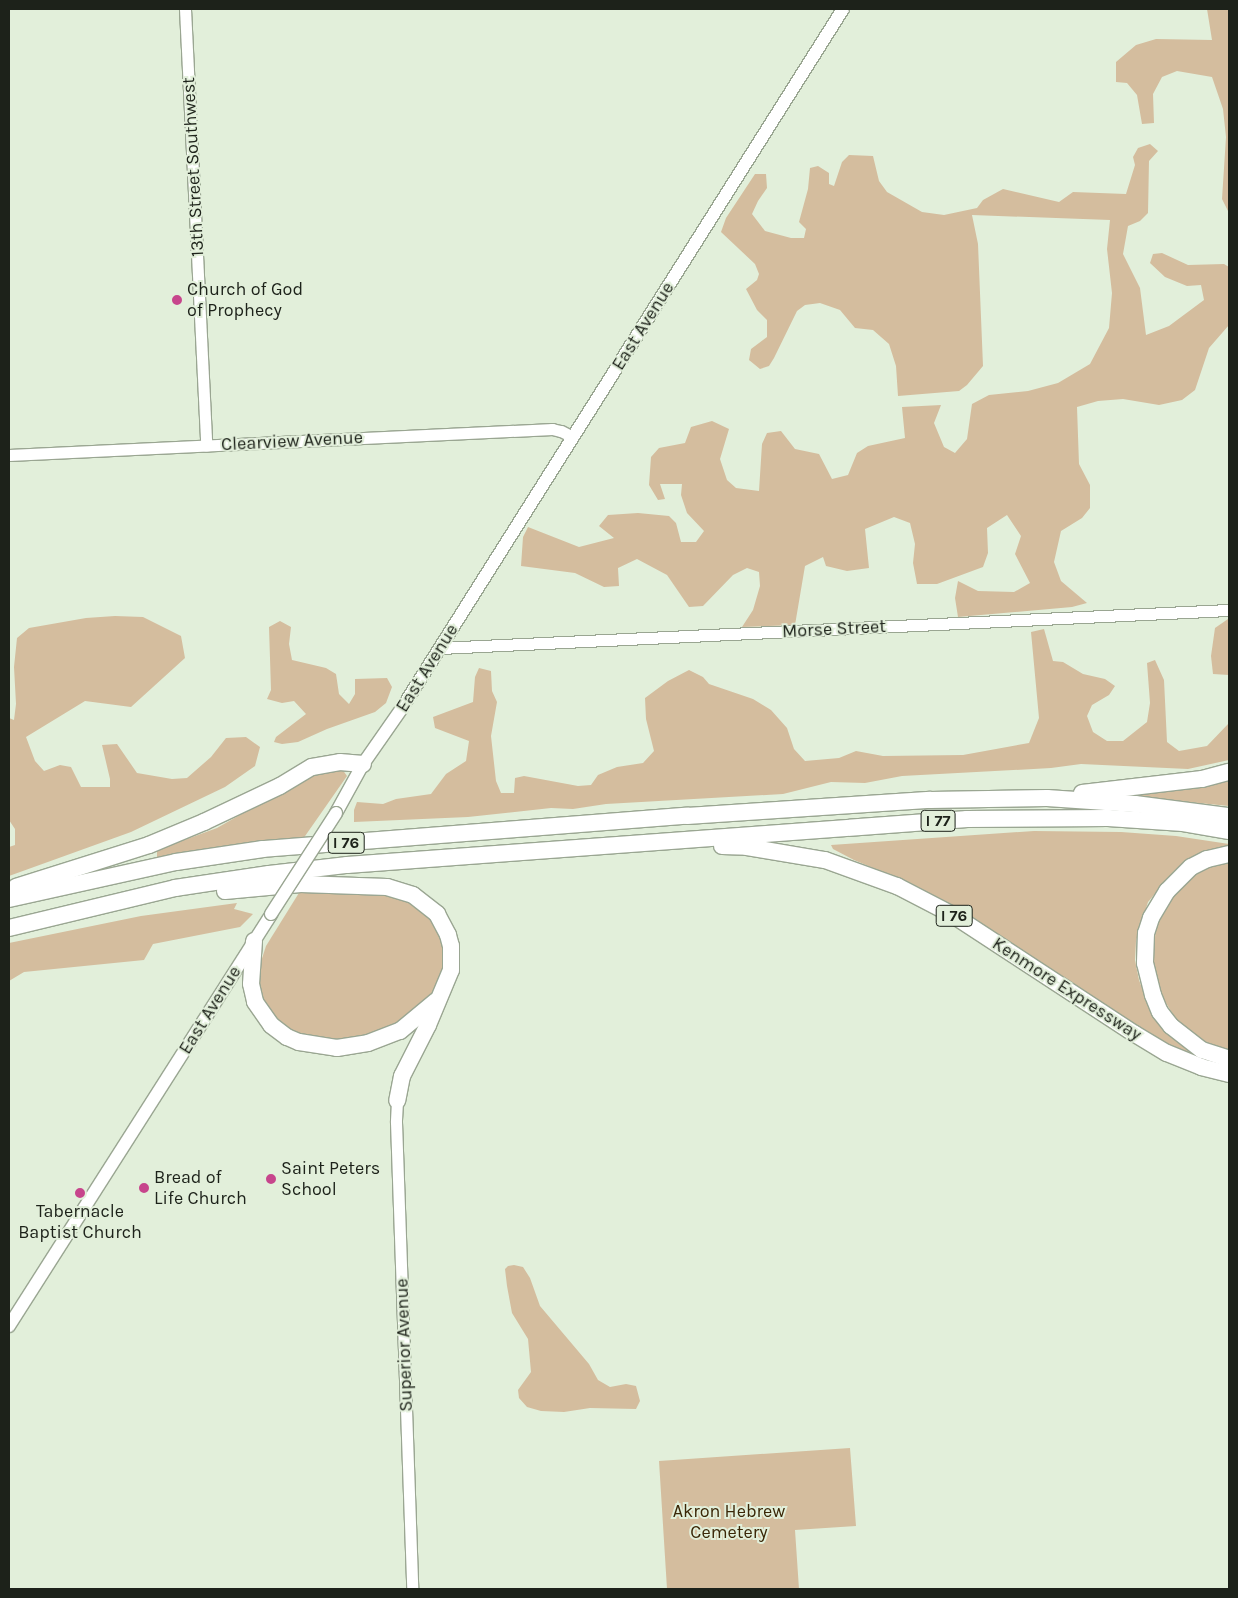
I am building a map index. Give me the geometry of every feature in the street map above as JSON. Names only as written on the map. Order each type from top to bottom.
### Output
[{"type":"highway","points":[[9,889],[149,845],[204,822],[280,786],[312,767],[340,762],[363,764]]},
{"type":"highway","name":"I 76","points":[[9,899],[176,862],[263,849],[930,800],[1047,798],[1202,779],[1229,772]]},
{"type":"highway","points":[[1047,798],[1135,804],[1229,816]]},
{"type":"highway","name":"I 77","points":[[647,844],[928,822],[1040,817],[1108,818],[1183,823],[1229,831]]},
{"type":"highway","name":"I 76","points":[[9,928],[108,903],[184,887],[308,869],[647,844]]},
{"type":"highway","name":"Kenmore Expressway","points":[[647,844],[747,847],[825,860],[870,875],[897,886],[952,915],[1167,1053],[1200,1067],[1229,1074]]},
{"type":"highway","points":[[1229,854],[1207,859],[1191,867],[1167,891],[1151,918],[1146,933],[1145,963],[1153,995],[1160,1012],[1172,1026],[1202,1050],[1229,1059]]},
{"type":"highway","points":[[108,903],[301,884],[393,888],[413,895],[428,905],[443,922],[448,935],[452,958],[451,970],[441,996],[402,1076],[397,1101]]},
{"type":"highway","points":[[254,941],[251,984],[255,1002],[271,1025],[287,1037],[299,1042],[337,1048],[368,1043],[400,1031],[441,996]]},
{"type":"main road","name":"East Avenue","points":[[9,1326],[336,812],[363,764],[440,648],[842,9]]},
{"type":"street","name":"13th Street Southwest","points":[[185,9],[206,445]]},
{"type":"street","name":"Clearview Avenue","points":[[9,455],[552,429],[573,437]]},
{"type":"street","name":"Morse Street","points":[[440,648],[1229,610]]},
{"type":"street","name":"Superior Avenue","points":[[397,1101],[396,1122],[412,1589]]},
{"type":"green space","points":[[1207,9],[1229,9],[1229,213],[1222,199],[1226,137],[1223,109],[1212,77],[1177,71],[1162,77],[1153,94],[1154,123],[1142,124],[1137,95],[1127,83],[1116,82],[1116,62],[1136,45],[1156,39],[1212,40]]},
{"type":"green space","points":[[1150,144],[1158,151],[1149,161],[1148,213],[1140,221],[1128,226],[1123,254],[1140,288],[1146,335],[1169,326],[1204,300],[1201,285],[1187,286],[1165,277],[1150,263],[1153,254],[1162,253],[1188,265],[1224,264],[1229,267],[1229,325],[1209,348],[1195,390],[1182,400],[1159,405],[1123,399],[1098,401],[1077,407],[1079,464],[1090,485],[1090,508],[1082,518],[1061,531],[1054,562],[1061,581],[1087,603],[1072,607],[958,617],[955,598],[958,581],[978,591],[1014,592],[1030,583],[1015,554],[1021,536],[1007,515],[987,528],[988,553],[983,567],[937,584],[917,584],[913,563],[915,544],[910,523],[894,517],[865,529],[869,568],[847,571],[826,566],[823,557],[805,566],[795,625],[742,627],[753,610],[760,586],[759,572],[747,568],[733,575],[703,606],[689,607],[667,575],[637,559],[618,568],[619,586],[604,587],[575,573],[521,566],[523,537],[528,527],[579,547],[614,538],[599,526],[608,515],[638,513],[669,516],[676,523],[681,542],[696,542],[704,531],[687,513],[681,495],[682,484],[660,484],[665,499],[658,500],[649,485],[651,457],[659,448],[685,443],[691,427],[712,421],[729,429],[720,459],[727,480],[736,488],[759,491],[762,444],[767,433],[781,431],[795,449],[819,454],[832,479],[848,475],[857,453],[868,446],[905,438],[902,407],[941,405],[934,423],[944,447],[955,453],[967,439],[972,404],[989,395],[1028,391],[1058,383],[1090,364],[1109,328],[1112,293],[1107,249],[1110,220],[972,215],[978,244],[983,366],[967,385],[959,391],[898,396],[896,366],[889,344],[873,330],[855,328],[840,310],[820,303],[805,305],[797,311],[769,366],[760,369],[749,360],[751,349],[767,337],[767,320],[757,310],[746,289],[757,280],[759,274],[755,264],[721,232],[726,218],[755,174],[766,174],[767,188],[752,214],[765,231],[791,238],[804,238],[806,229],[799,222],[808,189],[810,168],[818,166],[829,173],[829,184],[834,186],[842,162],[849,155],[873,156],[879,181],[887,192],[922,212],[944,215],[977,208],[983,200],[1003,189],[1059,202],[1073,192],[1126,194],[1135,165],[1133,157],[1138,148]]},
{"type":"green space","points":[[143,617],[181,636],[185,658],[131,707],[85,701],[26,737],[35,761],[44,771],[60,765],[71,767],[81,787],[110,787],[102,745],[117,744],[137,773],[172,779],[187,778],[211,757],[226,738],[246,737],[260,747],[255,766],[225,787],[131,832],[9,876],[9,847],[15,845],[15,829],[9,820],[9,718],[14,720],[16,704],[14,667],[17,638],[29,628],[86,618]]},
{"type":"green space","points":[[1228,619],[1229,675],[1213,674],[1211,656],[1215,628]]},
{"type":"green space","points":[[280,621],[291,627],[289,644],[292,660],[326,668],[336,674],[339,694],[349,704],[355,694],[355,679],[387,678],[392,687],[386,703],[375,712],[327,729],[298,742],[282,744],[274,742],[276,737],[306,714],[294,701],[282,703],[267,699],[271,690],[269,627]]},
{"type":"green space","points":[[1044,629],[1053,661],[1063,662],[1083,674],[1105,679],[1115,686],[1109,695],[1092,705],[1087,716],[1093,732],[1107,741],[1123,741],[1147,722],[1150,703],[1147,663],[1155,660],[1164,680],[1167,742],[1179,751],[1207,746],[1229,723],[1229,760],[1188,769],[1081,764],[1051,768],[902,776],[865,783],[831,782],[783,794],[606,804],[573,809],[551,808],[468,817],[354,822],[354,810],[357,802],[383,804],[396,799],[431,794],[446,774],[466,761],[469,741],[435,728],[433,717],[473,702],[475,677],[479,668],[491,671],[492,691],[497,702],[491,736],[496,781],[501,793],[514,793],[515,778],[524,776],[578,786],[591,785],[598,775],[617,767],[643,763],[654,751],[646,719],[645,698],[668,681],[689,670],[703,677],[709,684],[753,699],[771,710],[787,728],[794,749],[805,761],[839,758],[856,751],[883,756],[963,755],[1029,743],[1039,718],[1031,632]]},
{"type":"green space","points":[[342,769],[347,776],[303,839],[157,858],[157,850],[217,828],[298,782],[323,771]]},
{"type":"green space","points":[[1229,781],[1229,806],[1138,797],[1138,794],[1200,788]]},
{"type":"green space","points":[[1034,831],[1121,832],[1176,836],[1229,844],[1228,847],[1191,858],[1174,871],[1148,902],[1136,941],[1135,960],[1139,980],[1151,1012],[1170,1034],[1206,1062],[1180,1052],[1154,1037],[942,900],[916,886],[854,860],[833,849],[831,845]]},
{"type":"green space","points":[[1229,862],[1229,1051],[1217,1048],[1195,1037],[1176,1019],[1164,1000],[1156,981],[1153,956],[1156,927],[1178,889],[1196,872],[1215,863]]},
{"type":"green space","points":[[302,888],[346,888],[405,898],[437,923],[448,949],[442,982],[419,1012],[369,1039],[311,1041],[282,1027],[258,999],[257,974],[266,946]]},
{"type":"green space","points":[[237,903],[234,909],[253,914],[240,927],[153,944],[144,960],[24,972],[9,981],[9,943],[141,916]]},
{"type":"green space","points":[[508,1266],[523,1267],[530,1278],[540,1306],[589,1364],[598,1380],[610,1387],[626,1384],[636,1386],[640,1401],[636,1409],[590,1408],[564,1412],[541,1411],[527,1407],[519,1398],[518,1390],[531,1372],[528,1339],[512,1313],[507,1286],[505,1269]]},
{"type":"green space","name":"Akron Hebrew Cemetery","points":[[850,1448],[856,1526],[795,1530],[799,1589],[667,1589],[659,1461]]},
{"type":"place","name":"Church of God of Prophecy","points":[[177,300]]},
{"type":"place","name":"Saint Peters School","points":[[271,1179]]},
{"type":"place","name":"Bread of Life Church","points":[[144,1188]]},
{"type":"place","name":"Tabernacle Baptist Church","points":[[80,1193]]}]
